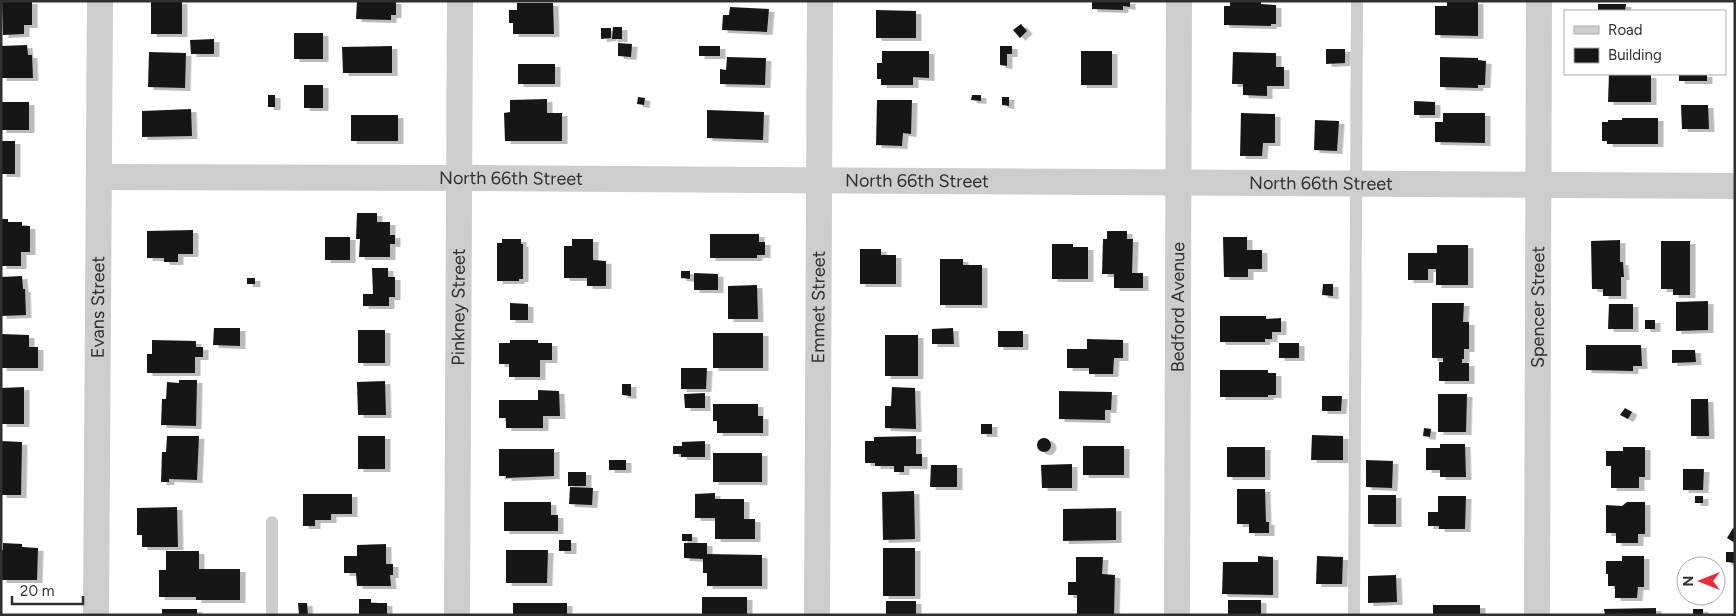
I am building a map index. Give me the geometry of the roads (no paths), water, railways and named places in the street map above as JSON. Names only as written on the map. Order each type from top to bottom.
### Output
[{"type":"street","name":"Evans Street","points":[[96,615],[100,1]]},
{"type":"street","name":"Pinkney Street","points":[[457,615],[460,1]]},
{"type":"street","name":"Emmet Street","points":[[817,615],[820,1]]},
{"type":"street","name":"Bedford Avenue","points":[[1177,615],[1179,1]]},
{"type":"street","name":"Spencer Street","points":[[1537,615],[1539,1]]},
{"type":"street","name":"North 66th Street","points":[[99,178],[459,178],[1735,186]]},
{"type":"lane","points":[[1354,615],[1357,1]]},
{"type":"lane","points":[[272,522],[272,615]]}]
